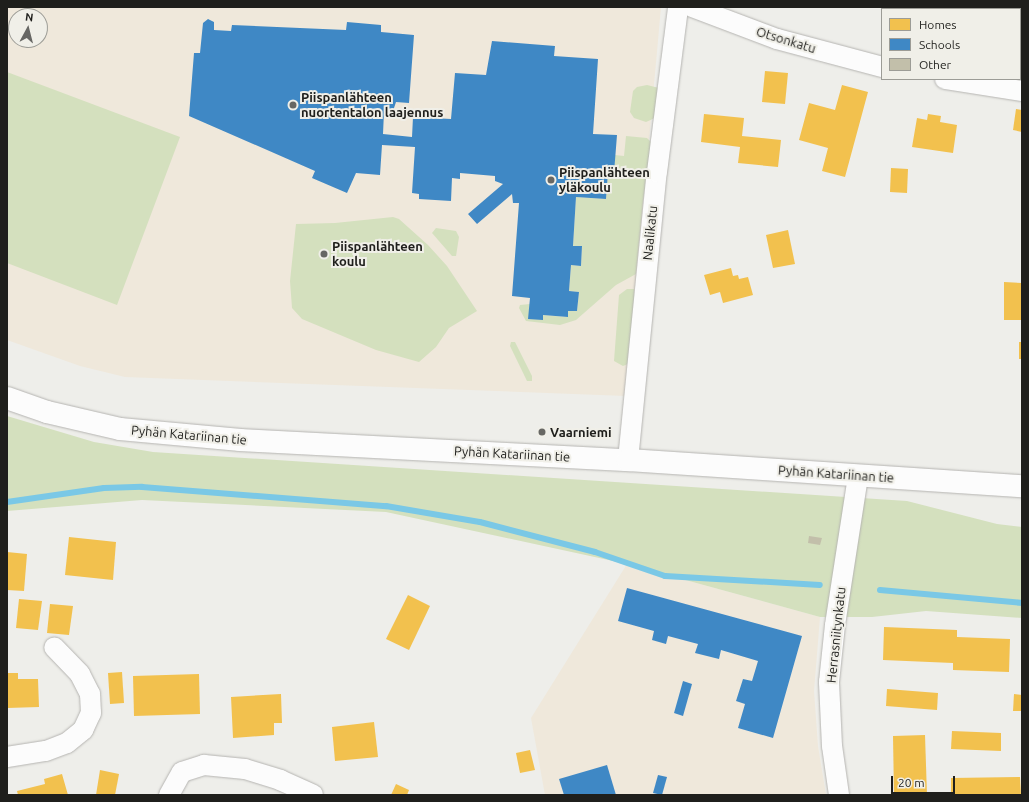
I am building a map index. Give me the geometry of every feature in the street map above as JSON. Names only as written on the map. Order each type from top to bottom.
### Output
[{"type":"street","name":"Naalikatu","points":[[628,460],[657,172],[678,7]]},
{"type":"street","name":"Otsonkatu","points":[[692,7],[777,39],[881,67]]},
{"type":"street","points":[[951,80],[1022,91]]},
{"type":"street","name":"Pyhän Katariinan tie","points":[[7,398],[47,412],[120,429],[241,440],[628,460],[1022,486]]},
{"type":"street","name":"Herrasniitynkatu","points":[[839,795],[832,746],[829,682],[836,618],[858,476]]},
{"type":"street","points":[[7,757],[46,751],[67,743],[84,730],[91,713],[90,694],[80,674],[54,647]]},
{"type":"street","points":[[169,795],[182,772],[204,765],[245,769],[280,780],[313,795]]},
{"type":"shaded area","name":"Piispanlähteen koulu","points":[[7,7],[661,7],[626,396],[125,377],[80,366],[7,340]]},
{"type":"shaded area","points":[[627,564],[820,617],[814,691],[818,746],[826,795],[545,795],[531,718]]},
{"type":"green space","points":[[7,72],[180,137],[117,305],[7,263]]},
{"type":"green space","points":[[647,85],[659,88],[655,118],[646,122],[634,118],[630,112],[633,91],[637,87]]},
{"type":"green space","points":[[626,136],[647,138],[652,143],[643,201],[636,274],[616,285],[576,320],[560,325],[526,321],[519,308],[520,305],[530,304],[543,319],[543,315],[567,317],[568,311],[577,311],[579,292],[569,291],[571,265],[581,266],[582,247],[573,246],[576,197],[606,199],[608,172],[614,173],[615,155],[624,156]]},
{"type":"green space","points":[[393,217],[399,219],[428,245],[447,266],[477,311],[449,328],[436,347],[419,362],[376,350],[302,319],[292,308],[290,281],[296,224],[335,223]]},
{"type":"green space","points":[[436,228],[456,231],[459,237],[456,256],[452,256],[432,233]]},
{"type":"green space","points":[[627,289],[634,289],[635,296],[628,364],[623,366],[614,361],[619,295]]},
{"type":"green space","points":[[511,342],[515,342],[532,376],[532,381],[527,381],[510,346]]},
{"type":"green space","points":[[7,416],[94,442],[153,452],[907,501],[997,524],[1022,527],[1022,618],[926,611],[872,617],[820,617],[627,564],[386,512],[142,500],[7,511]]},
{"type":"building: Homes","points":[[941,7],[993,7],[967,8]]},
{"type":"building: Homes","points":[[765,71],[788,73],[785,104],[762,102]]},
{"type":"building: Homes","points":[[842,85],[868,92],[845,177],[822,171],[828,148],[799,140],[809,103],[835,110]]},
{"type":"building: Homes","points":[[1016,109],[1022,110],[1022,132],[1013,130]]},
{"type":"building: Homes","points":[[704,114],[744,118],[742,136],[781,140],[778,167],[738,163],[740,147],[701,142]]},
{"type":"building: Homes","points":[[928,114],[941,116],[940,122],[957,125],[953,153],[912,147],[917,118],[927,120]]},
{"type":"building: Homes","points":[[891,168],[908,169],[907,193],[890,192]]},
{"type":"building: Homes","points":[[788,230],[795,264],[773,268],[766,235]]},
{"type":"building: Homes","points":[[731,268],[733,276],[738,275],[739,279],[748,277],[753,295],[723,303],[720,292],[710,295],[704,275]]},
{"type":"building: Homes","points":[[1004,282],[1022,283],[1022,320],[1004,320]]},
{"type":"building: Homes","points":[[1019,342],[1022,342],[1022,359],[1019,359]]},
{"type":"building: Homes","points":[[69,537],[116,542],[113,580],[65,575]]},
{"type":"building: Homes","points":[[7,552],[27,554],[24,591],[7,590]]},
{"type":"building: Homes","points":[[408,595],[430,606],[409,650],[386,639]]},
{"type":"building: Homes","points":[[19,599],[42,601],[38,630],[16,628]]},
{"type":"building: Homes","points":[[50,604],[73,606],[69,635],[47,633]]},
{"type":"building: Homes","points":[[884,627],[957,630],[957,637],[1010,639],[1009,672],[953,670],[953,663],[883,660]]},
{"type":"building: Homes","points":[[122,672],[124,703],[110,704],[108,673]]},
{"type":"building: Homes","points":[[8,673],[18,673],[18,679],[38,679],[39,707],[7,708]]},
{"type":"building: Homes","points":[[199,674],[200,714],[134,716],[133,676]]},
{"type":"building: Homes","points":[[887,689],[938,693],[937,710],[886,706]]},
{"type":"building: Homes","points":[[281,694],[282,723],[274,723],[274,735],[233,738],[231,697]]},
{"type":"building: Homes","points":[[1014,694],[1022,695],[1022,711],[1013,711]]},
{"type":"building: Homes","points":[[374,722],[378,757],[335,761],[332,727]]},
{"type":"building: Homes","points":[[952,731],[1001,733],[1001,751],[951,749]]},
{"type":"building: Homes","points":[[925,735],[927,795],[894,795],[893,736]]},
{"type":"building: Homes","points":[[530,750],[535,770],[520,773],[516,753]]},
{"type":"building: Homes","points":[[100,770],[119,774],[115,795],[96,795]]},
{"type":"building: Homes","points":[[62,774],[68,795],[18,795],[17,791],[45,784],[44,779]]},
{"type":"building: Homes","points":[[1020,777],[1021,795],[951,795],[951,778]]},
{"type":"building: Homes","points":[[396,784],[409,790],[407,795],[391,795]]},
{"type":"building: Schools","points":[[208,19],[214,22],[214,30],[231,31],[232,25],[346,30],[347,22],[381,25],[381,32],[414,35],[409,103],[396,102],[393,111],[384,112],[383,134],[412,137],[413,117],[451,119],[455,73],[486,75],[492,41],[555,46],[554,56],[598,59],[593,134],[617,135],[614,173],[608,172],[606,199],[576,197],[573,246],[582,246],[581,266],[571,265],[569,291],[579,292],[577,311],[568,311],[568,317],[543,315],[543,320],[528,319],[530,298],[512,296],[519,203],[513,203],[512,194],[477,224],[468,214],[503,184],[495,181],[495,176],[460,173],[460,179],[452,178],[451,201],[419,199],[419,194],[412,193],[415,147],[382,145],[380,175],[356,173],[347,193],[312,178],[315,171],[189,116],[194,53],[200,53],[203,23]]},
{"type":"building: Schools","points":[[627,588],[802,636],[773,738],[738,728],[745,704],[736,701],[743,679],[752,681],[758,661],[721,650],[719,659],[695,653],[698,644],[668,636],[666,644],[652,640],[654,631],[618,621]]},
{"type":"building: Schools","points":[[683,681],[692,684],[683,716],[674,713]]},
{"type":"building: Schools","points":[[607,765],[616,795],[564,795],[559,779]]},
{"type":"building: Schools","points":[[658,775],[667,777],[662,795],[653,793]]},
{"type":"building: Other","points":[[809,536],[822,538],[820,545],[808,543]]},
{"type":"waterway","points":[[7,502],[104,488],[142,487],[386,506],[480,522],[595,552],[665,576],[820,585]]},
{"type":"waterway","points":[[880,590],[1022,603]]},
{"type":"place","name":"Piispanlähteen nuortentalon laajennus","points":[[293,105]]},
{"type":"place","name":"Piispanlähteen yläkoulu","points":[[551,180]]},
{"type":"place","name":"Piispanlähteen koulu","points":[[324,254]]},
{"type":"place","name":"Vaarniemi","points":[[542,432]]}]
